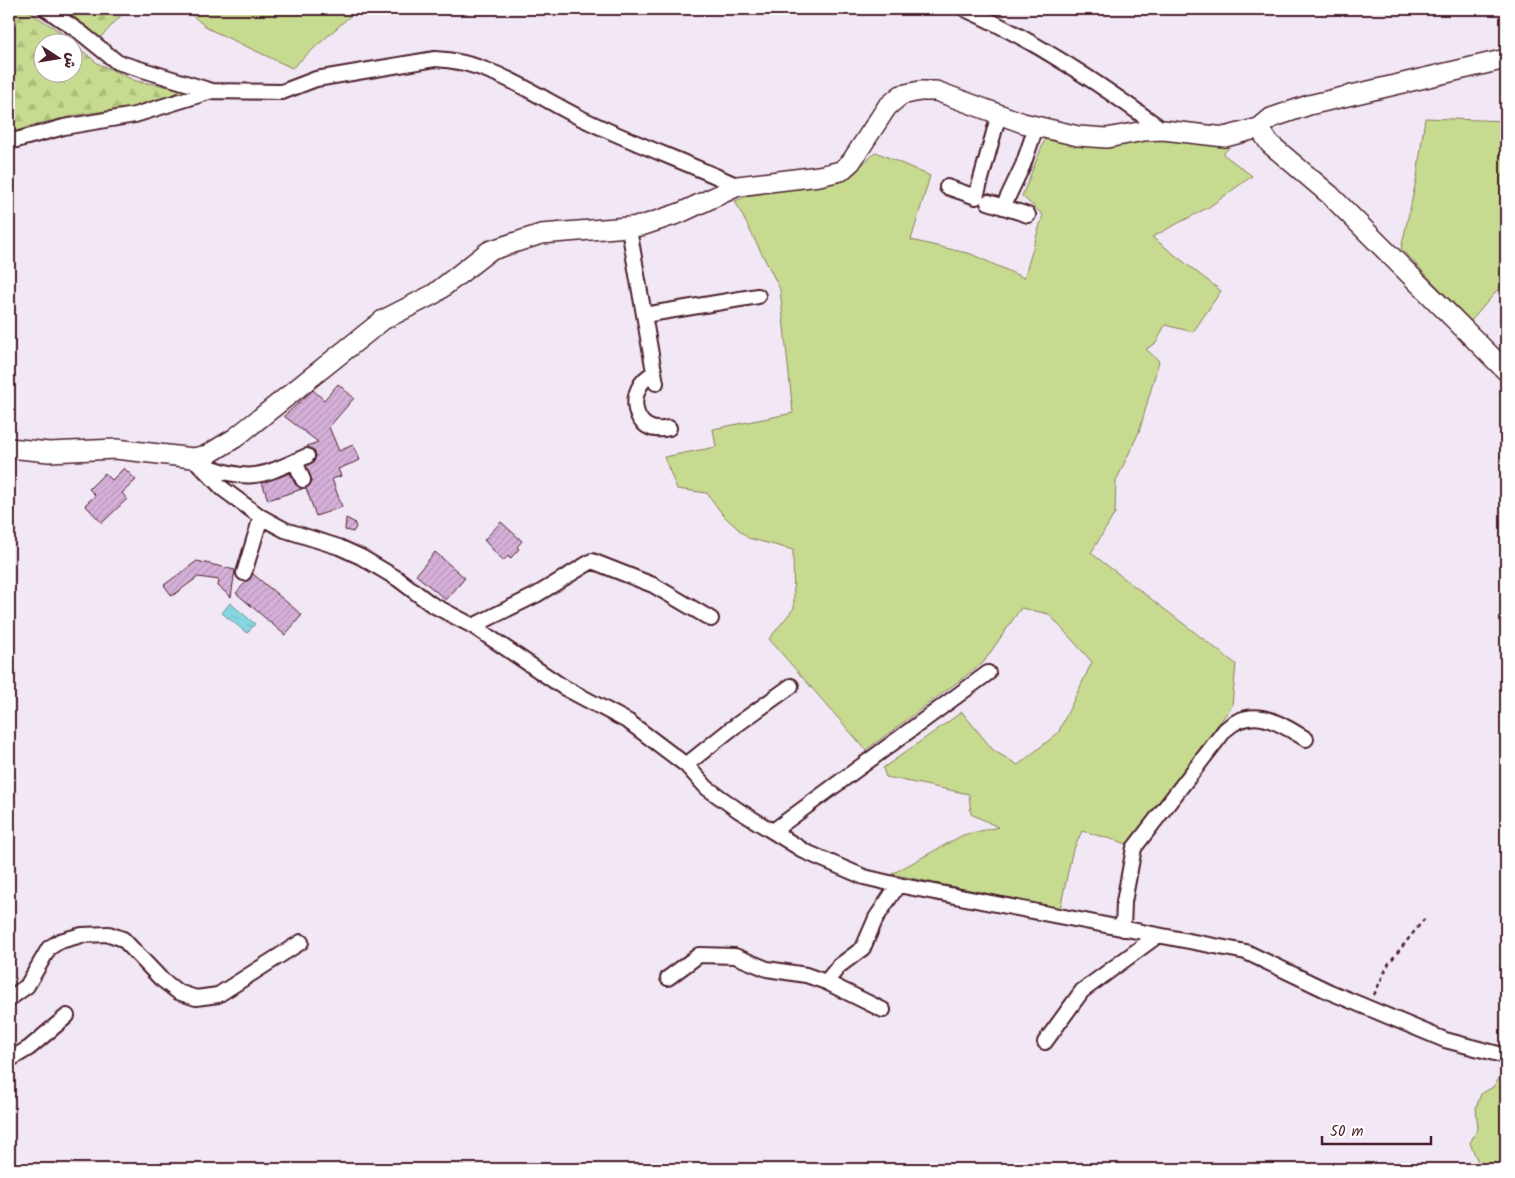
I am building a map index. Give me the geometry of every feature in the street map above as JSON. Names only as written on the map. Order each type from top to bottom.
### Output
[{"type":"street","points":[[46,9],[80,32],[117,62],[212,91],[282,92],[316,79],[435,59],[449,59],[511,80],[585,120],[738,186]]},
{"type":"street","points":[[965,9],[990,20],[1054,56],[1103,87],[1163,130]]},
{"type":"street","points":[[197,461],[235,438],[383,320],[434,294],[489,251],[541,234],[629,229],[680,212],[738,186],[819,176],[841,171],[851,162],[887,107],[901,95],[920,91],[936,91],[1036,127],[1095,138],[1163,130],[1225,137],[1259,128],[1271,118],[1309,105],[1506,59]]},
{"type":"street","points":[[9,142],[64,127],[135,115],[212,91]]},
{"type":"street","points":[[947,187],[976,197],[999,114]]},
{"type":"street","points":[[1003,206],[1023,165],[1036,127]]},
{"type":"street","points":[[1259,128],[1270,144],[1330,195],[1506,371]]},
{"type":"street","points":[[988,202],[1028,215]]},
{"type":"street","points":[[629,229],[655,378],[642,380],[636,392],[638,417],[648,429],[659,431],[669,428]]},
{"type":"street","points":[[644,315],[758,296]]},
{"type":"street","points":[[9,448],[49,452],[116,449],[197,461],[240,476],[258,477],[301,458],[303,480]]},
{"type":"street","points":[[197,461],[223,489],[261,518],[285,530],[339,546],[398,579],[431,604],[472,626],[563,687],[630,722],[686,765],[707,788],[773,832],[806,852],[841,868],[864,877],[898,885],[1157,936],[1227,946],[1246,952],[1368,1008],[1445,1040],[1506,1056]]},
{"type":"street","points":[[244,573],[261,518]]},
{"type":"street","points":[[472,626],[536,595],[592,561],[653,585],[711,619]]},
{"type":"street","points":[[773,832],[988,673]]},
{"type":"street","points":[[686,765],[791,686]]},
{"type":"street","points":[[1123,929],[1124,902],[1134,848],[1225,730],[1242,717],[1258,717],[1282,725],[1306,739]]},
{"type":"street","points":[[826,982],[839,966],[863,948],[876,918],[898,885]]},
{"type":"street","points":[[9,999],[27,986],[50,948],[60,941],[82,935],[109,934],[123,939],[178,992],[196,998],[218,995],[301,942]]},
{"type":"street","points":[[1045,1042],[1082,991],[1157,936]]},
{"type":"street","points":[[668,978],[699,955],[736,956],[767,969],[806,975],[826,982],[883,1010]]},
{"type":"street","points":[[9,1060],[29,1048],[67,1016]]},
{"type":"path","points":[[1368,1008],[1389,963],[1426,917]]},
{"type":"green space","points":[[9,9],[25,9],[60,32],[32,32],[32,82],[82,82],[82,50],[97,63],[136,81],[188,90],[136,107],[83,114],[33,125],[9,134]]},
{"type":"green space","points":[[58,9],[127,9],[100,38]]},
{"type":"green space","points":[[185,9],[358,9],[292,68],[207,28]]},
{"type":"green space","points":[[1425,118],[1506,121],[1506,280],[1471,321],[1401,249],[1417,177]]},
{"type":"green space","points":[[1173,138],[1232,144],[1223,154],[1252,176],[1209,207],[1152,237],[1221,291],[1193,332],[1165,325],[1156,343],[1146,349],[1159,361],[1139,432],[1116,481],[1115,513],[1091,553],[1236,664],[1232,706],[1128,844],[1082,831],[1072,853],[1060,909],[892,874],[963,835],[998,827],[971,814],[969,794],[886,777],[883,768],[962,712],[993,750],[1018,765],[1058,733],[1092,662],[1049,614],[1021,608],[983,663],[866,750],[769,639],[794,608],[793,550],[748,538],[723,515],[707,493],[677,489],[664,457],[716,447],[713,429],[793,413],[780,289],[735,201],[757,192],[848,178],[876,152],[930,176],[911,240],[971,254],[1024,278],[1043,215],[1022,196],[1045,139],[1076,145],[1113,147],[1139,140]]},
{"type":"green space","points":[[1506,1069],[1506,1169],[1481,1169],[1470,1143],[1478,1128],[1476,1108],[1481,1094],[1493,1087]]},
{"type":"water","points":[[230,603],[255,624],[247,633],[222,613]]},
{"type":"building","points":[[338,384],[354,398],[329,427],[339,451],[353,445],[360,460],[338,469],[341,476],[332,479],[342,507],[316,516],[306,488],[312,481],[306,466],[314,462],[316,456],[315,452],[307,446],[318,442],[284,416],[313,390],[324,400]]},
{"type":"building","points":[[124,468],[136,480],[122,493],[127,499],[102,523],[85,505],[95,495],[89,489],[105,473],[112,480]]},
{"type":"building","points":[[290,473],[295,484],[302,489],[268,500],[262,482]]},
{"type":"building","points":[[346,518],[354,522],[356,527],[353,532],[345,530]]},
{"type":"building","points":[[501,522],[522,541],[517,547],[519,549],[510,559],[508,556],[503,561],[484,540]]},
{"type":"building","points":[[435,552],[465,578],[446,600],[416,575]]},
{"type":"building","points":[[197,561],[235,570],[231,597],[218,586],[219,580],[198,577],[172,596],[164,585]]},
{"type":"building","points":[[253,574],[302,615],[285,635],[236,593]]}]
